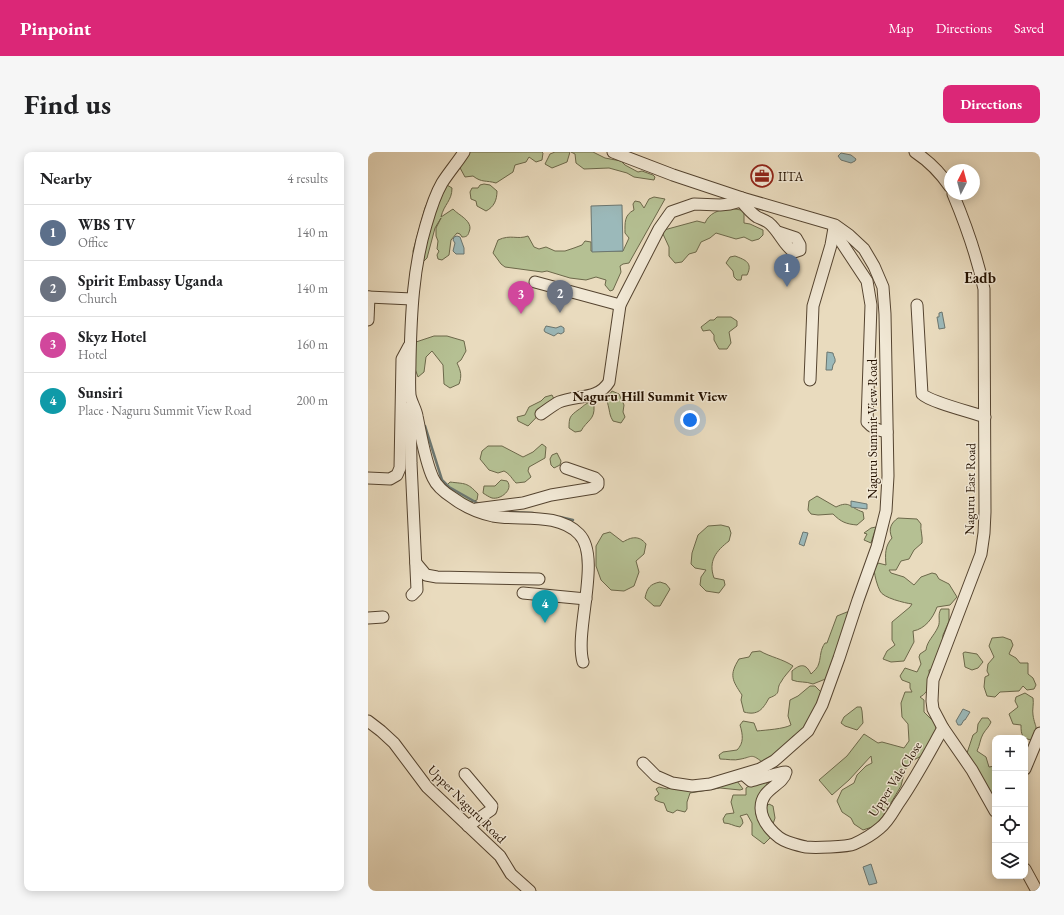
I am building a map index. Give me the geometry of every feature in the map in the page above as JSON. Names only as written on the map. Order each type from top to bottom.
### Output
[{"type":"street","points":[[412,595],[417,590],[411,463],[410,396],[410,342],[414,279],[426,224],[441,185],[464,152]]},
{"type":"street","name":"Naguru Summit View Road","points":[[613,152],[741,199],[834,228],[849,235],[864,249],[874,266],[883,287],[885,314],[888,476],[886,511],[877,547],[822,705],[808,732],[774,761],[760,770],[710,784],[692,786],[672,783],[656,776],[643,763]]},
{"type":"street","points":[[915,152],[940,172],[944,178]]},
{"type":"street","points":[[441,170],[453,168]]},
{"type":"street","points":[[541,414],[558,402],[576,397],[588,397],[600,392],[606,387],[609,382],[620,305],[659,229],[671,212],[694,204],[730,204],[741,199],[752,213],[769,223],[778,232]]},
{"type":"street","name":"Naguru East Road","points":[[956,200],[979,265],[984,289],[984,533],[981,554],[934,680],[932,696],[933,709],[943,728],[972,770],[993,807]]},
{"type":"street","points":[[810,380],[813,306],[831,245],[834,228]]},
{"type":"street","points":[[834,228],[867,281],[870,305],[867,422],[876,430],[887,432]]},
{"type":"street","points":[[536,282],[620,305]]},
{"type":"street","points":[[368,320],[369,297],[412,299]]},
{"type":"street","points":[[917,305],[922,394],[934,401],[985,417]]},
{"type":"street","points":[[368,478],[390,479],[397,475],[400,468],[402,359],[410,342]]},
{"type":"street","points":[[410,396],[417,414],[422,439],[433,478],[440,488],[448,495],[472,510],[494,516],[544,519],[565,524],[579,534],[585,543],[588,557],[586,599],[580,640],[583,662]]},
{"type":"street","points":[[472,510],[522,503],[551,495],[594,488],[598,485],[598,481],[595,478],[566,468]]},
{"type":"street","points":[[416,563],[426,575],[437,577],[540,579]]},
{"type":"street","points":[[523,592],[586,599]]},
{"type":"street","points":[[368,618],[383,617]]},
{"type":"street","name":"Upper Naguru Road","points":[[368,721],[394,743],[427,786],[500,856],[511,874],[530,891]]},
{"type":"street","name":"Upper Vale Close","points":[[744,775],[751,781],[786,772],[785,777],[768,792],[762,802],[761,808],[762,816],[768,826],[784,840],[807,847],[853,844],[870,836],[881,828],[889,818],[943,728]]},
{"type":"street","points":[[1028,762],[1040,733]]},
{"type":"street","points":[[465,774],[492,806],[491,810],[468,826]]},
{"type":"street","points":[[1028,874],[1037,891]]},
{"type":"green space","points":[[462,152],[543,153],[542,160],[536,162],[529,157],[526,162],[515,165],[513,172],[496,183],[482,180],[473,176],[465,177],[459,166]]},
{"type":"green space","points":[[555,152],[570,152],[567,162],[552,168],[545,164],[550,154]]},
{"type":"green space","points":[[571,152],[593,152],[605,158],[621,161],[638,172],[642,171],[655,177],[654,180],[634,177],[627,173],[609,168],[584,169],[576,163],[575,154]]},
{"type":"green space","points":[[447,185],[452,188],[452,192],[441,217],[453,209],[467,221],[470,228],[469,233],[467,236],[462,237],[457,233],[451,240],[449,255],[442,260],[438,259],[437,255],[439,251],[437,249],[438,241],[436,236],[436,228],[441,218],[435,228],[427,258],[424,261],[414,258],[413,251],[428,201],[432,195]]},
{"type":"green space","points":[[480,185],[490,185],[497,191],[494,203],[486,211],[477,206],[476,201],[471,199],[470,192],[472,188],[478,188]]},
{"type":"green space","points":[[654,197],[665,199],[629,263],[620,266],[621,272],[613,290],[610,291],[605,285],[606,280],[596,277],[586,280],[570,278],[547,271],[542,272],[505,267],[493,253],[498,240],[507,237],[528,236],[534,247],[539,249],[546,247],[555,251],[565,251],[582,245],[585,241],[591,242],[591,251],[623,251],[629,238],[625,233],[626,220],[628,214],[634,210],[633,204],[635,201],[640,202],[644,208],[649,199]]},
{"type":"green space","points":[[729,208],[744,212],[744,223],[763,230],[763,235],[759,239],[752,241],[744,237],[736,239],[716,233],[710,238],[701,242],[696,252],[689,254],[682,262],[675,263],[669,256],[669,247],[663,234],[664,230],[697,221],[705,223],[712,214]]},
{"type":"green space","points":[[735,256],[747,262],[749,265],[747,275],[742,275],[741,280],[737,280],[734,277],[733,271],[726,263],[730,257]]},
{"type":"green space","points":[[717,317],[731,317],[737,321],[737,326],[729,332],[731,343],[727,349],[719,349],[714,340],[714,335],[710,330],[703,331],[701,327]]},
{"type":"green space","points":[[434,336],[447,336],[464,341],[466,351],[461,360],[457,363],[461,378],[459,384],[450,388],[444,384],[443,365],[432,351],[426,357],[424,372],[418,377],[413,363],[416,342]]},
{"type":"green space","points":[[612,391],[619,394],[624,405],[623,412],[625,417],[621,423],[613,421],[610,415],[607,400]]},
{"type":"green space","points":[[552,395],[554,399],[528,426],[518,421],[517,417],[525,415],[529,407],[541,401],[545,397]]},
{"type":"green space","points":[[590,402],[594,406],[592,417],[581,431],[575,432],[569,428],[570,417]]},
{"type":"green space","points":[[542,444],[546,447],[545,458],[529,467],[528,471],[531,477],[525,482],[516,483],[504,471],[498,473],[489,470],[480,459],[482,451],[488,446],[502,446],[523,457],[533,452]]},
{"type":"green space","points":[[557,453],[561,461],[560,465],[554,468],[551,465],[550,459],[552,455]]},
{"type":"green space","points":[[501,480],[507,481],[509,484],[508,490],[503,496],[492,498],[483,493],[484,486],[495,486]]},
{"type":"green space","points":[[450,482],[466,484],[471,487],[478,494],[477,500],[468,503],[449,491],[447,485]]},
{"type":"green space","points":[[817,496],[836,507],[844,504],[850,505],[863,512],[864,519],[857,525],[844,522],[833,514],[811,514],[808,510],[809,501]]},
{"type":"green space","points":[[898,518],[917,519],[921,524],[922,543],[914,550],[909,559],[901,561],[896,570],[889,570],[891,573],[904,577],[914,585],[921,577],[932,573],[936,574],[939,579],[949,584],[957,597],[950,605],[937,607],[925,625],[913,631],[914,642],[904,661],[891,662],[883,659],[887,651],[895,645],[892,640],[892,622],[912,604],[894,600],[882,594],[877,584],[874,570],[878,563],[886,565],[886,550],[892,538],[890,532],[891,526]]},
{"type":"green space","points":[[721,525],[729,527],[731,533],[729,541],[714,557],[712,566],[714,578],[724,580],[725,585],[719,593],[706,591],[700,585],[701,577],[706,570],[695,568],[691,564],[692,553],[698,535],[708,526]]},
{"type":"green space","points":[[876,527],[871,543],[864,540],[867,534],[864,533],[871,528]]},
{"type":"green space","points":[[610,532],[623,542],[629,539],[638,538],[646,544],[644,554],[636,561],[639,572],[634,586],[624,591],[611,590],[601,580],[596,566],[596,546],[603,534]]},
{"type":"green space","points":[[660,582],[666,584],[670,589],[660,606],[654,606],[645,598],[651,585]]},
{"type":"green space","points":[[941,609],[949,609],[949,621],[943,635],[942,648],[933,669],[929,670],[928,689],[924,695],[920,697],[924,700],[924,712],[934,722],[937,730],[925,754],[912,761],[905,770],[901,786],[883,816],[875,826],[863,830],[854,824],[851,818],[842,812],[837,801],[842,790],[854,783],[857,775],[866,766],[872,763],[871,756],[849,780],[832,795],[819,780],[847,756],[864,734],[878,743],[882,742],[904,748],[909,741],[908,724],[902,717],[901,703],[905,692],[912,692],[910,683],[902,680],[900,676],[905,668],[917,672],[921,664],[919,657],[920,654],[926,650],[938,627]]},
{"type":"green space","points":[[852,610],[828,678],[813,684],[792,680],[792,671],[800,666],[805,666],[811,674],[816,669],[822,648],[825,643],[827,643],[837,616]]},
{"type":"green space","points":[[1003,637],[1011,640],[1013,645],[1009,654],[1016,658],[1020,663],[1028,663],[1028,674],[1033,678],[1036,685],[1034,689],[1027,690],[1023,686],[1019,691],[1000,692],[995,697],[987,696],[984,687],[985,677],[989,675],[987,671],[988,664],[994,657],[989,646],[992,638]]},
{"type":"green space","points":[[760,651],[793,666],[779,685],[776,695],[769,698],[760,711],[753,713],[744,712],[741,700],[742,695],[733,677],[734,669],[739,659],[749,657],[752,652]]},
{"type":"green space","points":[[963,653],[977,654],[983,662],[978,668],[972,670],[965,667]]},
{"type":"green space","points":[[810,686],[815,686],[821,692],[812,716],[798,737],[793,736],[777,753],[762,762],[756,757],[752,756],[736,760],[720,759],[719,755],[723,752],[737,750],[741,745],[742,732],[740,725],[743,721],[754,723],[757,731],[791,725],[788,716],[790,700],[798,696]]},
{"type":"green space","points":[[1025,693],[1033,698],[1033,713],[1036,730],[1031,740],[1028,739],[1028,735],[1023,735],[1021,725],[1013,724],[1009,714],[1018,707],[1015,701],[1016,697]]},
{"type":"green space","points":[[857,707],[861,707],[863,723],[857,730],[841,723],[844,717]]},
{"type":"green space","points":[[982,718],[988,718],[991,722],[982,736],[977,751],[986,757],[989,767],[992,766],[992,795],[967,753],[973,735],[977,732],[978,724]]},
{"type":"green space","points":[[763,776],[767,783],[765,808],[769,804],[773,806],[775,818],[771,837],[764,844],[752,835],[752,823],[747,814],[740,816],[743,823],[740,827],[724,823],[723,819],[726,814],[734,813],[731,802],[733,795],[746,795],[746,788]]},
{"type":"green space","points":[[737,781],[743,789],[720,788],[690,793],[685,812],[677,810],[673,813],[667,811],[664,803],[655,800],[655,797],[659,794],[656,789],[659,787],[667,789],[674,786]]},
{"type":"water","points":[[841,153],[851,155],[856,159],[851,163],[841,160],[838,156]]},
{"type":"water","points":[[622,205],[623,251],[592,252],[591,206]]},
{"type":"water","points":[[454,237],[460,237],[464,248],[464,254],[456,254],[453,251],[455,243],[453,240]]},
{"type":"water","points":[[942,312],[945,328],[939,329],[937,317],[939,317],[939,313]]},
{"type":"water","points":[[546,326],[556,328],[561,326],[564,328],[564,332],[561,334],[558,333],[554,336],[545,332],[544,330]]},
{"type":"water","points":[[827,352],[833,353],[835,358],[832,370],[826,370]]},
{"type":"water","points":[[851,501],[867,504],[867,509],[851,507]]},
{"type":"water","points":[[803,532],[808,533],[804,546],[799,544]]},
{"type":"water","points":[[963,709],[970,712],[961,725],[958,725],[956,721]]},
{"type":"water","points":[[871,864],[877,883],[869,885],[863,867]]},
{"type":"waterway","points":[[425,426],[442,480],[449,487],[479,504]]},
{"type":"waterway","points":[[508,512],[533,513]]},
{"type":"waterway","points":[[560,517],[573,520]]},
{"type":"place","name":"IITA","points":[[762,176]]},
{"type":"place","name":"WBS TV","points":[[787,287]]},
{"type":"place","name":"Spirit Embassy Uganda","points":[[560,313]]},
{"type":"place","name":"Skyz Hotel","points":[[521,314]]},
{"type":"place","name":"Sunsiri","points":[[545,623]]},
{"type":"district","name":"Eadb","points":[[980,277]]},
{"type":"district","name":"Naguru Hill Summit View","points":[[650,396]]}]
